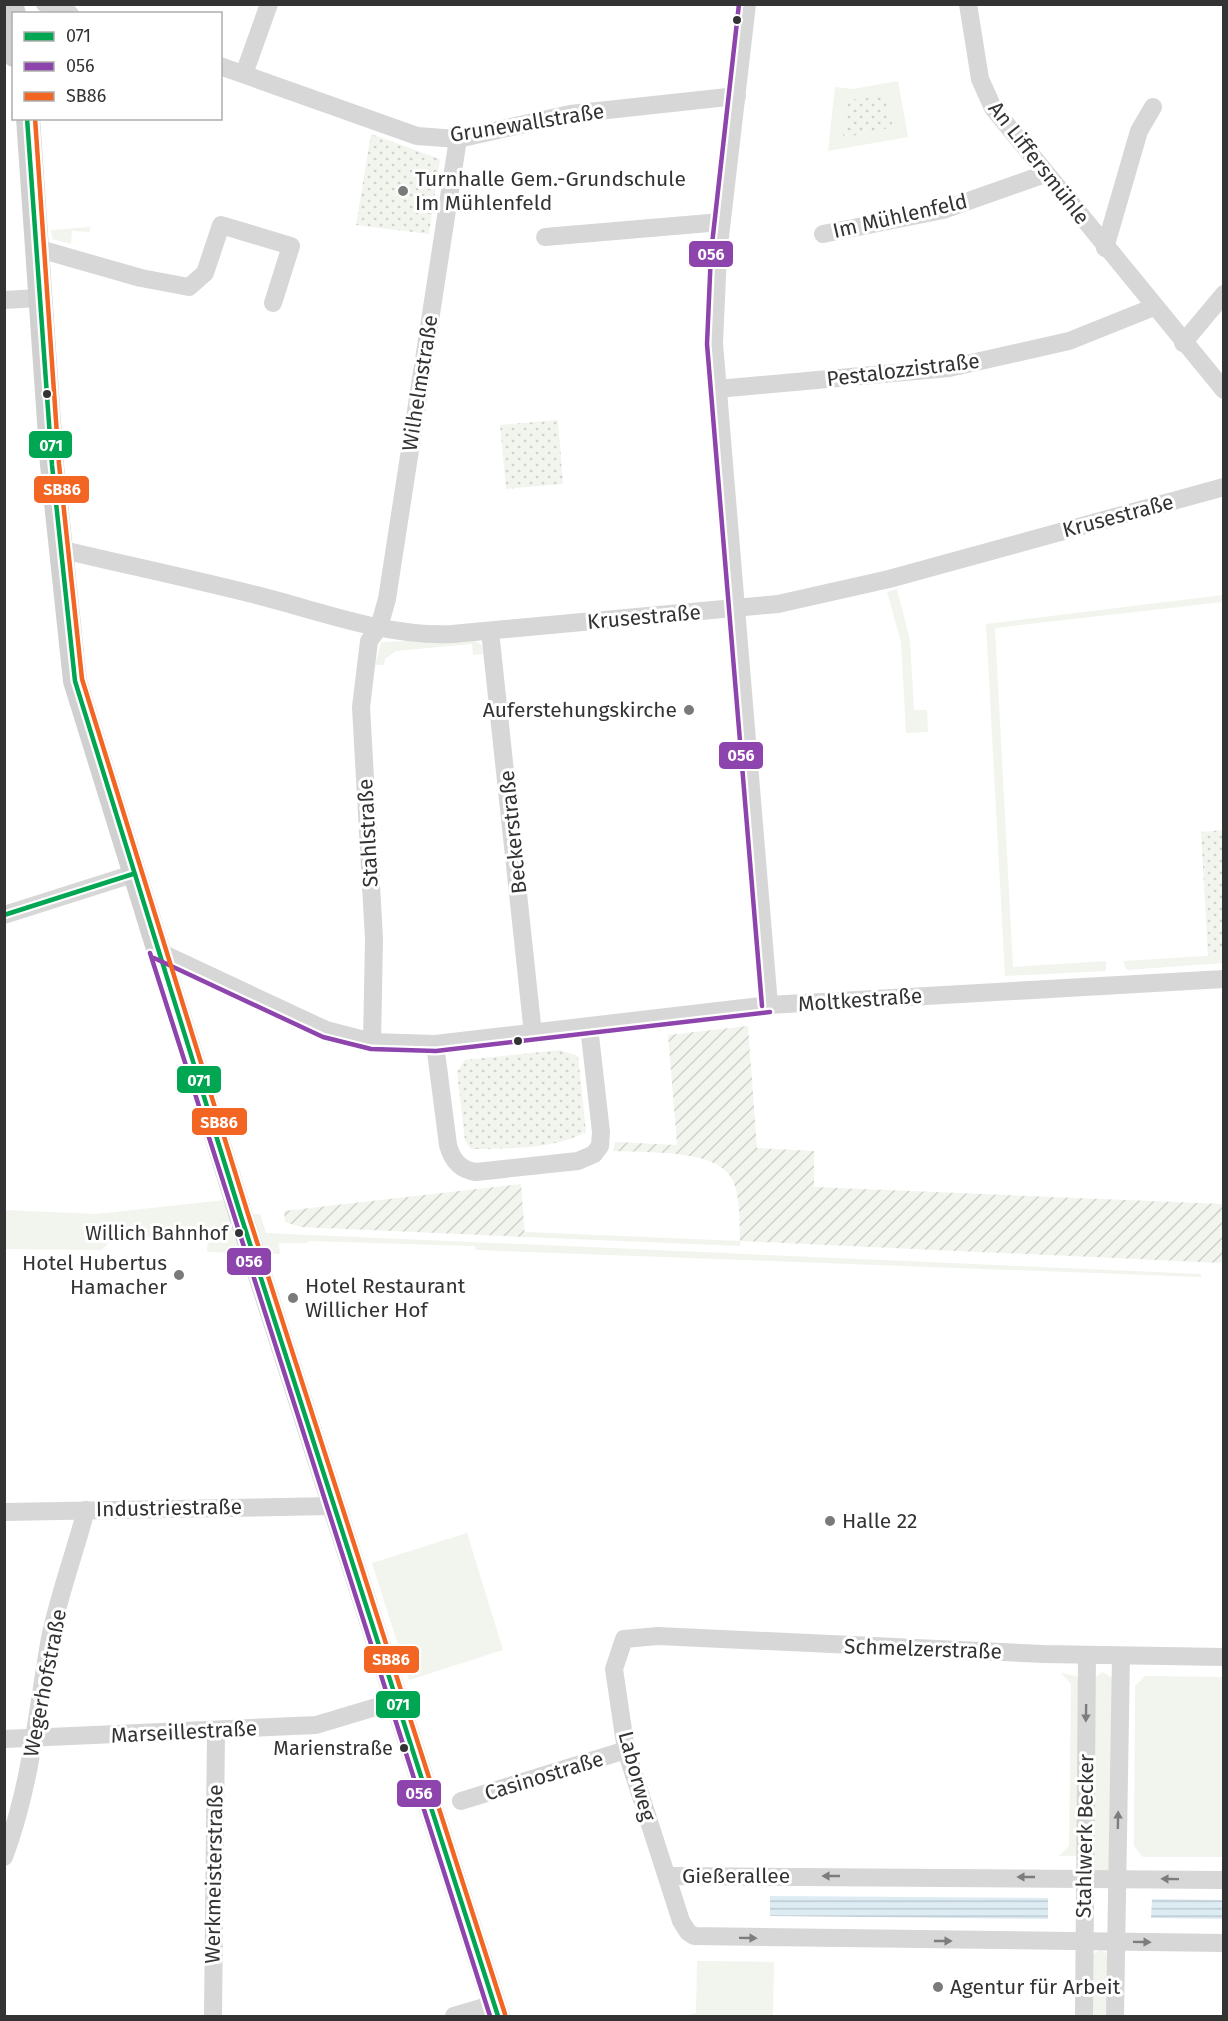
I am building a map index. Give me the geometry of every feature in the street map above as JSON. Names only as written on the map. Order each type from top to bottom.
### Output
[{"type":"street","points":[[45,4],[65,12]]},
{"type":"street","points":[[244,74],[268,4]]},
{"type":"street","points":[[747,4],[721,222],[715,315],[717,389],[769,1005]]},
{"type":"street","name":"An Liffersmühle","points":[[968,4],[976,62],[986,94],[998,114],[1105,248],[1224,390]]},
{"type":"street","points":[[4,27],[12,49]]},
{"type":"street","name":"Grunewallstraße","points":[[222,67],[417,136],[458,139],[570,114],[737,96]]},
{"type":"street","name":"An Liffersmühle","points":[[1105,248],[1139,131],[1153,107]]},
{"type":"street","points":[[28,120],[39,298],[59,549],[75,681],[247,1236],[496,2010],[454,2016]]},
{"type":"street","name":"Wilhelmstraße","points":[[379,627],[388,590],[458,139]]},
{"type":"street","name":"Im Mühlenfeld","points":[[823,234],[943,210],[1045,174]]},
{"type":"street","points":[[545,237],[721,222]]},
{"type":"street","points":[[36,248],[141,278],[189,287],[204,273],[221,225],[291,246],[273,303]]},
{"type":"street","points":[[1183,343],[1224,294]]},
{"type":"street","points":[[4,300],[39,298]]},
{"type":"street","name":"Pestalozzistraße","points":[[717,389],[949,368],[1069,341],[1154,307]]},
{"type":"street","name":"Krusestraße","points":[[59,549],[236,590],[379,627],[421,635],[490,631],[778,604],[889,579],[1224,487]]},
{"type":"street","name":"Stahlstraße","points":[[372,1042],[374,939],[361,707],[369,641],[379,627]]},
{"type":"street","name":"Beckerstraße","points":[[490,631],[533,1034]]},
{"type":"street","points":[[4,915],[133,874]]},
{"type":"street","name":"Moltkestraße","points":[[157,951],[326,1030],[372,1042],[435,1044],[769,1005],[1224,979]]},
{"type":"street","points":[[435,1044],[448,1145],[457,1163],[466,1170],[476,1172],[572,1161],[594,1154],[600,1146],[601,1137],[589,1027]]},
{"type":"street","name":"Industriestraße","points":[[4,1512],[334,1506]]},
{"type":"street","name":"Wegerhofstraße","points":[[4,1857],[16,1827],[35,1739],[51,1635],[87,1510]]},
{"type":"street","name":"Schmelzerstraße","points":[[624,1640],[658,1636],[1087,1655],[1224,1657]]},
{"type":"street","name":"Laborweg","points":[[624,1640],[614,1669],[626,1750],[667,1876]]},
{"type":"street","name":"Stahlwerk Becker","points":[[1084,2016],[1087,1655]]},
{"type":"street","name":"Stahlwerk Becker","points":[[1115,2016],[1121,1656]]},
{"type":"street","name":"Marseillestraße","points":[[4,1739],[216,1732],[316,1725],[396,1701]]},
{"type":"street","name":"Werkmeisterstraße","points":[[213,2016],[216,1732]]},
{"type":"street","name":"Casinostraße","points":[[461,1801],[626,1750]]},
{"type":"street","name":"Gießerallee","points":[[1224,1880],[667,1876],[681,1921],[690,1935],[705,1938],[1224,1943]]},
{"type":"shaded area","points":[[898,81],[908,137],[828,151],[835,87],[853,89]]},
{"type":"shaded area","points":[[884,96],[893,127],[843,138],[848,100]]},
{"type":"shaded area","points":[[371,134],[440,159],[429,234],[356,225]]},
{"type":"shaded area","points":[[91,227],[89,232],[72,231],[71,244],[52,239],[51,230]]},
{"type":"shaded area","points":[[558,420],[563,484],[506,489],[500,425]]},
{"type":"shaded area","points":[[897,589],[910,640],[914,710],[927,710],[928,732],[906,733],[901,642],[887,592]]},
{"type":"shaded area","points":[[1223,595],[1223,602],[995,628],[1013,967],[1106,961],[1106,971],[1005,976],[986,624]]},
{"type":"shaded area","points":[[472,639],[482,645],[483,654],[473,655],[472,644],[396,651],[385,659],[384,665],[375,665],[381,642]]},
{"type":"shaded area","points":[[1223,830],[1223,955],[1208,956],[1201,832]]},
{"type":"shaded area","points":[[1223,955],[1223,963],[1127,970],[1123,961]]},
{"type":"shaded area","points":[[748,1026],[757,1148],[814,1151],[814,1187],[1223,1204],[1223,1263],[740,1241],[737,1196],[733,1181],[725,1170],[713,1163],[680,1154],[613,1151],[615,1142],[677,1145],[668,1035]]},
{"type":"shaded area","points":[[560,1050],[578,1056],[586,1132],[545,1145],[471,1149],[465,1141],[457,1072],[465,1060]]},
{"type":"shaded area","points":[[521,1184],[525,1237],[301,1227],[285,1222],[284,1211]]},
{"type":"shaded area","points":[[225,1200],[244,1253],[207,1252],[208,1239],[115,1236],[102,1250],[5,1249],[5,1210],[96,1214]]},
{"type":"shaded area","points":[[250,1214],[260,1214],[266,1233],[1201,1274],[1201,1277],[476,1250],[475,1246],[308,1241],[307,1243],[279,1243],[280,1254],[263,1254]]},
{"type":"shaded area","points":[[525,1232],[740,1241],[740,1246],[525,1237]]},
{"type":"shaded area","points":[[467,1533],[503,1650],[409,1680],[372,1563]]},
{"type":"shaded area","points":[[1102,1672],[1115,1679],[1109,1869],[1100,1874],[1092,1868],[1093,1679]]},
{"type":"shaded area","points":[[1061,1673],[1077,1676],[1081,1689],[1080,1842],[1076,1856],[1059,1856],[1069,1846],[1071,1684]]},
{"type":"shaded area","points":[[1145,1676],[1223,1677],[1223,1857],[1143,1857],[1134,1846],[1135,1686]]},
{"type":"shaded area","points":[[770,1896],[1048,1898],[1048,1919],[770,1916]]},
{"type":"shaded area","points":[[1152,1899],[1223,1900],[1223,1919],[1151,1918]]},
{"type":"shaded area","points":[[1100,1950],[1109,1954],[1110,2016],[1090,2016],[1091,1955]]},
{"type":"shaded area","points":[[697,1961],[774,1962],[773,2016],[685,2016],[696,2013]]},
{"type":"transit line","name":"056","points":[[739,4],[711,253],[707,344],[762,1006]]},
{"type":"transit line","name":"071","points":[[27,120],[52,465],[75,681],[241,1216],[498,2016]]},
{"type":"transit line","name":"SB86","points":[[35,120],[59,464],[82,679],[248,1214],[505,2014]]},
{"type":"transit line","name":"071","points":[[4,915],[133,874]]},
{"type":"transit line","name":"056","points":[[150,953],[490,2016]]},
{"type":"transit line","name":"056","points":[[154,958],[323,1037],[371,1049],[436,1051],[770,1012]]},
{"type":"place","name":"Turnhalle Gem.-Grundschule Im Mühlenfeld","points":[[403,191]]},
{"type":"place","name":"Auferstehungskirche","points":[[689,710]]},
{"type":"place","name":"Willich Bahnhof","points":[[239,1233]]},
{"type":"place","name":"Hotel Hubertus Hamacher","points":[[179,1275]]},
{"type":"place","name":"Hotel Restaurant Willicher Hof","points":[[293,1298]]},
{"type":"place","name":"Halle 22","points":[[830,1521]]},
{"type":"place","name":"Marienstraße","points":[[404,1748]]},
{"type":"place","name":"Agentur für Arbeit","points":[[938,1987]]}]
